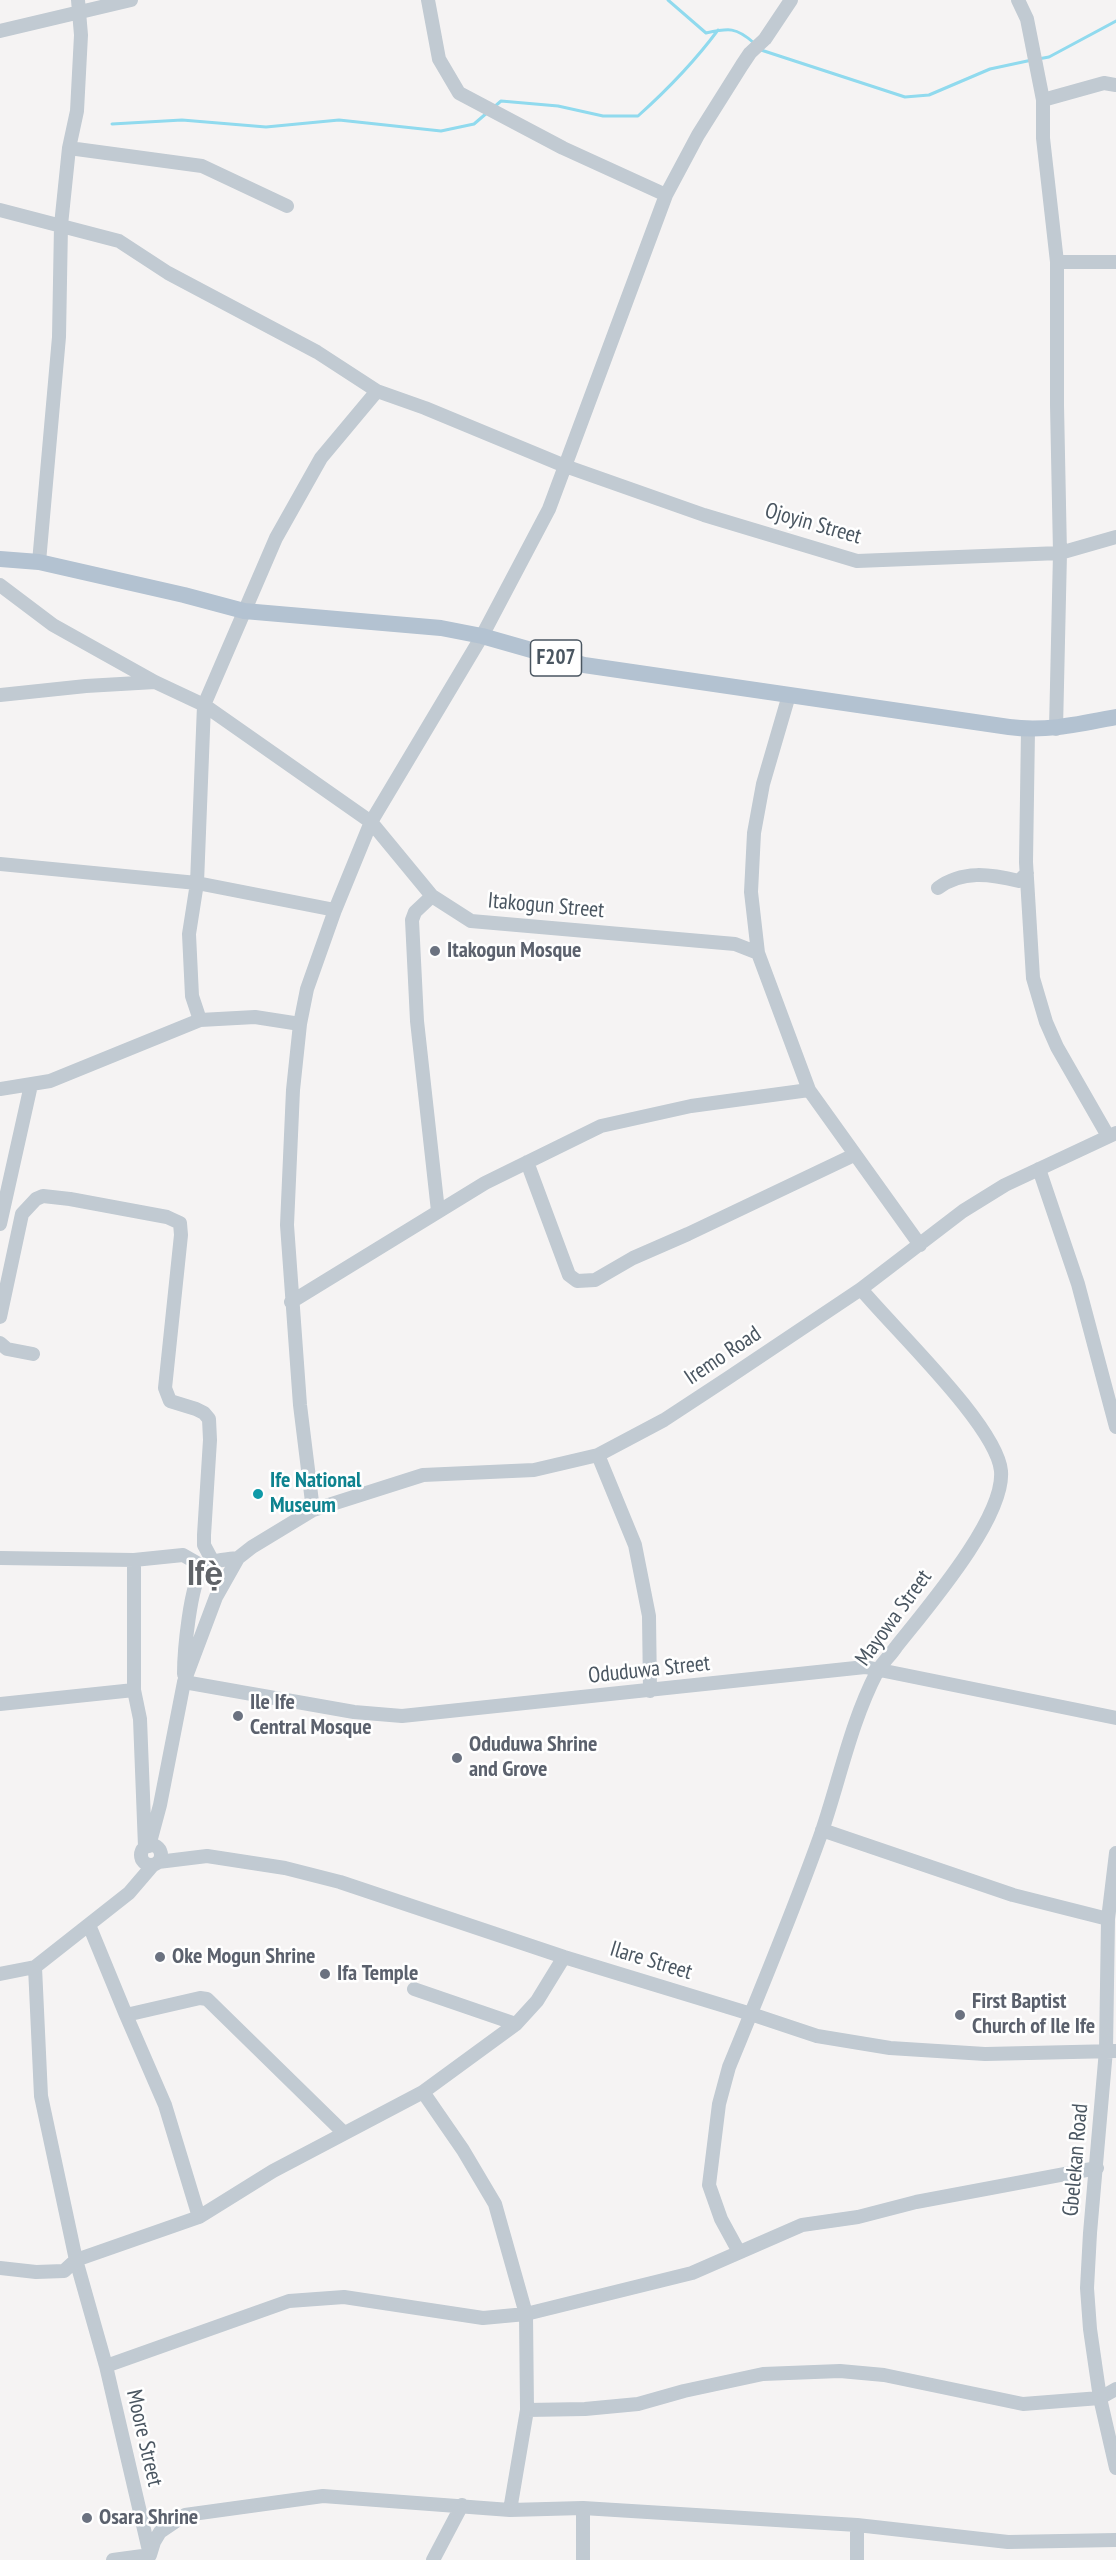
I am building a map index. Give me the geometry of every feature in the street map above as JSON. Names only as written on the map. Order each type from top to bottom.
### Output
[{"type":"main road","name":"F207","points":[[0,559],[39,562],[244,611],[441,628],[482,636],[584,665],[1028,730],[1056,729],[1116,717]]},
{"type":"street","points":[[0,31],[79,6],[131,0]]},
{"type":"street","points":[[428,0],[438,59],[459,93],[563,148],[666,195]]},
{"type":"street","points":[[313,1510],[300,1405],[287,1225],[288,1157],[300,1024],[307,988],[335,910],[371,822],[482,636],[549,509],[631,282],[666,195],[698,135],[750,53],[765,39],[791,0]]},
{"type":"street","points":[[1018,0],[1027,19],[1043,100],[1043,138],[1058,262],[1057,405],[1060,553],[1056,729]]},
{"type":"street","points":[[39,562],[59,337],[61,225],[69,148],[77,111],[81,35],[79,6]]},
{"type":"street","points":[[1043,100],[1104,83],[1116,85]]},
{"type":"street","points":[[69,148],[202,166],[286,206]]},
{"type":"street","name":"Ojoyin Street","points":[[0,210],[119,242],[168,273],[317,352],[377,391],[566,465],[704,515],[857,561],[1060,553],[1116,537]]},
{"type":"street","points":[[1058,262],[1116,262]]},
{"type":"street","points":[[200,1020],[192,996],[189,934],[197,883],[204,705],[276,538],[321,458],[377,391]]},
{"type":"street","name":"Itakogun Street","points":[[0,585],[53,625],[156,682],[204,705],[371,822],[432,896],[471,921],[735,944],[758,952]]},
{"type":"street","points":[[0,695],[86,686],[156,682]]},
{"type":"street","points":[[789,695],[763,784],[754,833],[752,892],[758,952],[809,1090],[920,1245]]},
{"type":"street","points":[[1028,730],[1027,873],[1032,968],[1038,998],[1057,1047],[1112,1135]]},
{"type":"street","points":[[0,864],[197,883],[335,910]]},
{"type":"street","points":[[938,888],[951,878],[960,876],[999,876],[1019,881],[1027,873]]},
{"type":"street","points":[[432,896],[415,912],[412,920],[417,1021],[438,1211]]},
{"type":"street","points":[[0,1089],[50,1081],[200,1020],[255,1017],[300,1024]]},
{"type":"street","points":[[0,1224],[32,1084]]},
{"type":"street","points":[[291,1302],[438,1211],[527,1161],[601,1126],[648,1114],[809,1090]]},
{"type":"street","name":"Iremo Road","points":[[238,1558],[271,1534],[313,1510],[423,1476],[534,1470],[598,1455],[664,1420],[861,1289],[963,1211],[997,1190],[1112,1135]]},
{"type":"street","points":[[527,1161],[569,1275],[577,1281],[586,1282],[596,1280],[633,1258],[854,1155]]},
{"type":"street","points":[[1040,1169],[1078,1284],[1116,1427]]},
{"type":"street","points":[[0,1317],[22,1214],[36,1199],[44,1196],[70,1199],[167,1217],[180,1223],[175,1313],[165,1388],[170,1401],[204,1413],[208,1419],[210,1440],[204,1535],[209,1564],[194,1592],[184,1656],[184,1682]]},
{"type":"street","name":"Mayowa Street","points":[[739,2252],[721,2219],[709,2184],[719,2104],[729,2067],[822,1830],[859,1711],[878,1670],[975,1542],[991,1515],[999,1493],[1001,1470],[989,1441],[961,1401],[861,1289]]},
{"type":"street","points":[[0,1343],[7,1349],[33,1354]]},
{"type":"street","points":[[598,1455],[634,1545],[649,1616],[650,1691]]},
{"type":"street","points":[[0,1558],[134,1560],[183,1555],[209,1564],[238,1558]]},
{"type":"street","points":[[0,1974],[35,1967],[89,1925],[129,1893],[152,1854],[184,1682],[216,1597],[238,1558]]},
{"type":"street","points":[[134,1560],[134,1690],[140,1719],[152,1854]]},
{"type":"street","points":[[194,1592],[216,1597]]},
{"type":"street","name":"Oduduwa Street","points":[[184,1682],[354,1712],[402,1716],[865,1667],[1116,1718]]},
{"type":"street","points":[[0,1704],[134,1690]]},
{"type":"street","points":[[822,1830],[1013,1895],[1108,1919]]},
{"type":"street","name":"Gbelekan Road","points":[[1116,1853],[1108,1919],[1111,2050],[1090,2234],[1088,2288],[1090,2329],[1100,2398],[1116,2468]]},
{"type":"street","name":"Ilare Street","points":[[152,1854],[207,1856],[285,1868],[340,1882],[564,1957],[817,2036],[890,2048],[985,2054],[1111,2050]]},
{"type":"street","points":[[89,1925],[165,2105],[199,2217]]},
{"type":"street","points":[[0,2268],[36,2272],[64,2271],[76,2260],[199,2217],[273,2171],[423,2092],[516,2024],[537,2001],[564,1957]]},
{"type":"street","name":"Moore Street","points":[[35,1967],[41,2096],[76,2260],[106,2366],[151,2558]]},
{"type":"street","points":[[414,1989],[516,2024]]},
{"type":"street","points":[[126,2015],[200,1998],[207,1999],[344,2133]]},
{"type":"street","points":[[423,2092],[463,2150],[495,2204],[526,2314],[527,2410],[510,2510]]},
{"type":"street","points":[[106,2366],[289,2301],[344,2297],[483,2318],[526,2314],[692,2273],[802,2225],[858,2217],[916,2202],[1097,2168]]},
{"type":"street","points":[[527,2410],[585,2409],[638,2404],[684,2391],[763,2374],[840,2370],[884,2375],[1023,2404],[1100,2398],[1116,2389]]},
{"type":"street","points":[[114,2560],[151,2558],[154,2542],[160,2532],[185,2514],[323,2496],[510,2510],[583,2508],[857,2525],[1008,2542],[1116,2540]]},
{"type":"street","points":[[433,2560],[462,2505]]},
{"type":"street","points":[[583,2508],[583,2560]]},
{"type":"street","points":[[857,2525],[857,2560]]},
{"type":"waterway","points":[[668,0],[706,33],[721,30],[737,31],[754,43]]},
{"type":"waterway","points":[[1038,59],[1049,57],[1116,21]]},
{"type":"waterway","points":[[493,108],[501,101],[558,106],[603,116],[638,116],[680,75],[718,30]]},
{"type":"waterway","points":[[761,50],[905,97],[929,95],[990,69],[1032,60]]},
{"type":"waterway","points":[[112,124],[182,120],[266,127],[339,120],[441,131],[474,124],[488,112]]},
{"type":"place","name":"Itakogun Mosque","points":[[435,951]]},
{"type":"place","name":"Ife National Museum","points":[[258,1494]]},
{"type":"place","name":"Ile Ife Central Mosque","points":[[238,1716]]},
{"type":"place","name":"Oduduwa Shrine and Grove","points":[[457,1758]]},
{"type":"place","name":"Oke Mogun Shrine","points":[[160,1957]]},
{"type":"place","name":"Ifa Temple","points":[[325,1974]]},
{"type":"place","name":"First Baptist Church of Ile Ife","points":[[960,2015]]},
{"type":"place","name":"Osara Shrine","points":[[87,2518]]},
{"type":"district","name":"Ifẹ̀","points":[[205,1575]]}]
